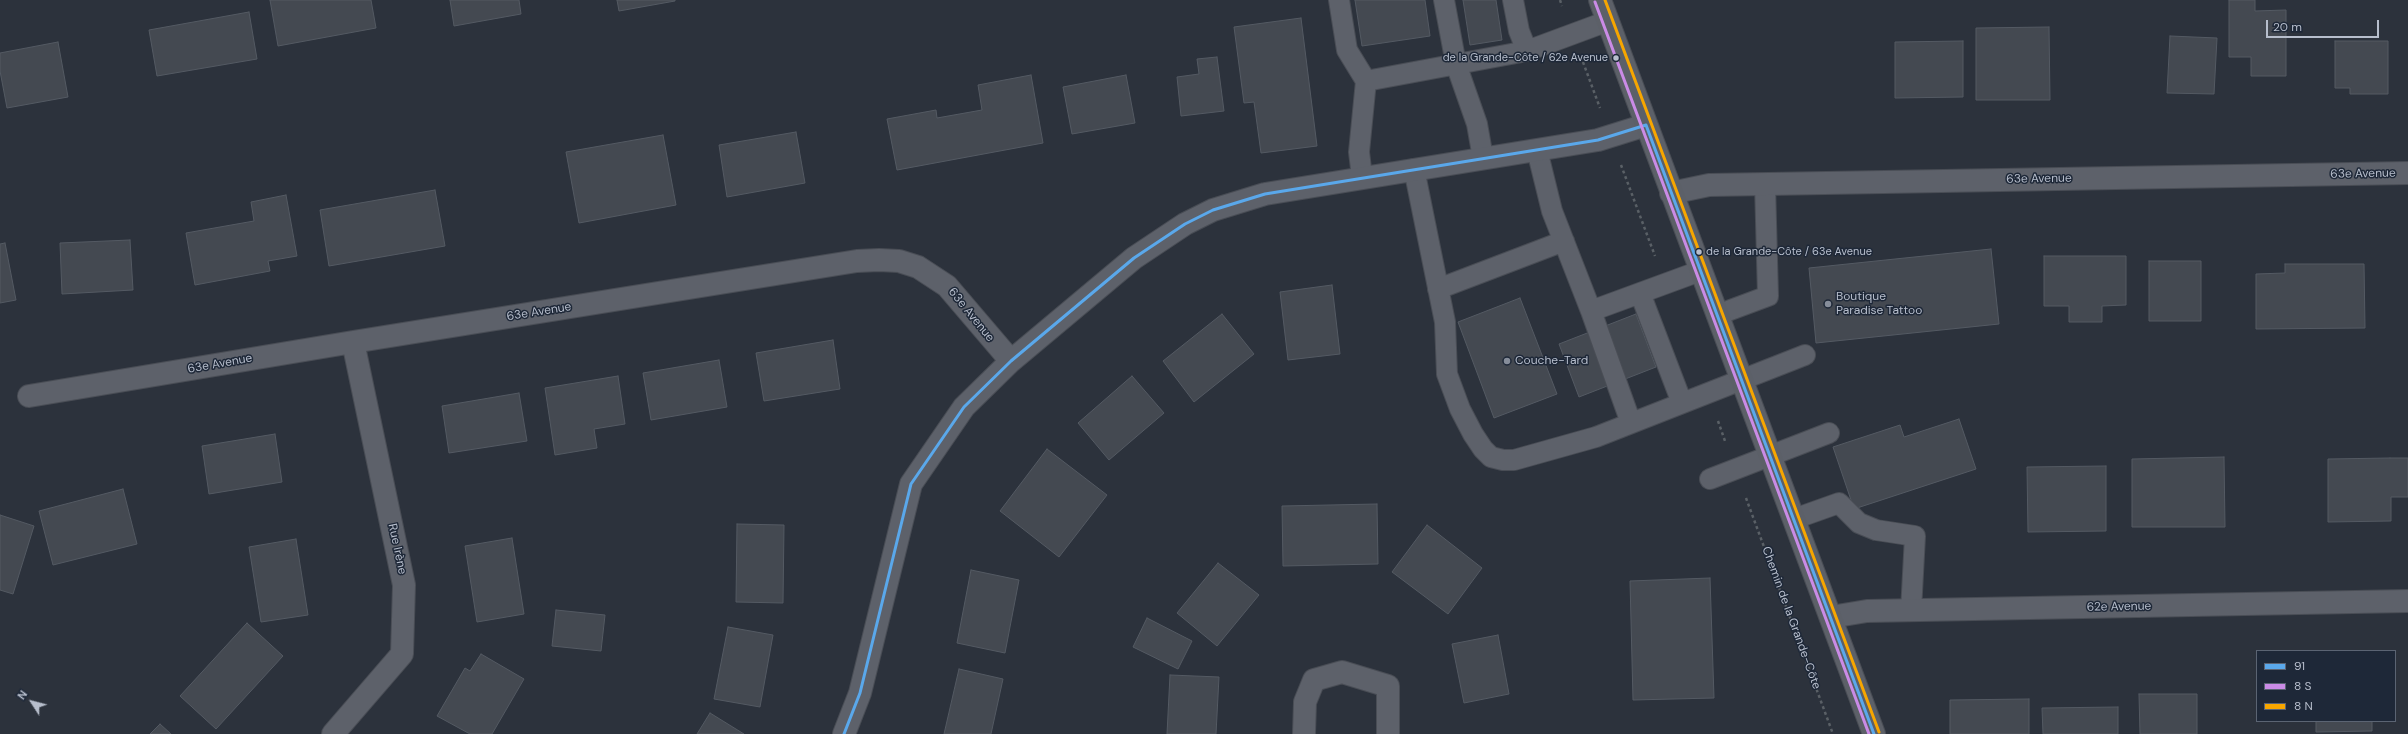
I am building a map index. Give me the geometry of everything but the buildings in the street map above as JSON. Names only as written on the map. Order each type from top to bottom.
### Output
[{"type":"main road","points":[[1600,0],[1874,734]]},
{"type":"street","points":[[844,734],[860,693],[911,484],[964,407],[1011,361],[1134,258],[1185,224],[1213,210],[1265,194],[1362,177],[1611,138],[1646,125]]},
{"type":"street","name":"63e Avenue","points":[[1671,193],[1709,185],[2408,173]]},
{"type":"street","name":"63e Avenue","points":[[29,396],[353,342],[849,263],[880,260],[899,261],[918,267],[947,286],[1011,361]]},
{"type":"street","name":"Rue Irène","points":[[333,734],[402,654],[404,585],[353,342]]},
{"type":"street","name":"62e Avenue","points":[[1831,617],[1849,612],[2408,601]]},
{"type":"street","points":[[1304,734],[1305,702],[1314,680],[1342,672],[1388,686],[1388,734]]},
{"type":"lane","points":[[1339,0],[1347,50],[1366,81],[1360,152],[1362,177]]},
{"type":"lane","points":[[1444,0],[1456,64],[1477,124],[1483,158]]},
{"type":"lane","points":[[1513,0],[1519,31],[1527,50]]},
{"type":"lane","points":[[1366,81],[1527,50],[1608,21]]},
{"type":"lane","points":[[1537,150],[1546,193],[1591,311],[1631,423]]},
{"type":"lane","points":[[1414,169],[1445,322],[1447,374],[1460,409],[1483,449],[1491,457],[1503,460],[1514,460],[1596,436],[1805,355]]},
{"type":"lane","points":[[1717,315],[1768,296],[1766,184]]},
{"type":"lane","points":[[1438,289],[1564,241]]},
{"type":"lane","points":[[1591,311],[1700,271]]},
{"type":"lane","points":[[1640,293],[1682,403]]},
{"type":"lane","points":[[1710,479],[1829,433]]},
{"type":"lane","points":[[1794,519],[1840,503],[1859,523],[1876,530],[1915,536],[1911,611]]},
{"type":"path","points":[[1582,60],[1595,94]]},
{"type":"path","points":[[1629,187],[1648,237]]},
{"type":"path","points":[[1716,417],[1726,443]]},
{"type":"path","name":"Chemin de la Grande-Côte","points":[[1748,502],[1834,734]]},
{"type":"transit line","points":[[1605,0],[1879,732]]},
{"type":"transit line","points":[[1595,2],[1869,734]]},
{"type":"transit line","name":"91","points":[[844,734],[860,693],[911,484],[964,407],[1011,361],[1134,258],[1185,224],[1213,210],[1265,194],[1598,140],[1646,125],[1874,734]]},
{"type":"place","name":"de la Grande-Côte / 62e Avenue","points":[[1616,58]]},
{"type":"place","name":"de la Grande-Côte / 63e Avenue","points":[[1699,252]]},
{"type":"place","name":"Boutique Paradise Tattoo","points":[[1828,304]]},
{"type":"place","name":"Couche-Tard","points":[[1507,361]]}]
